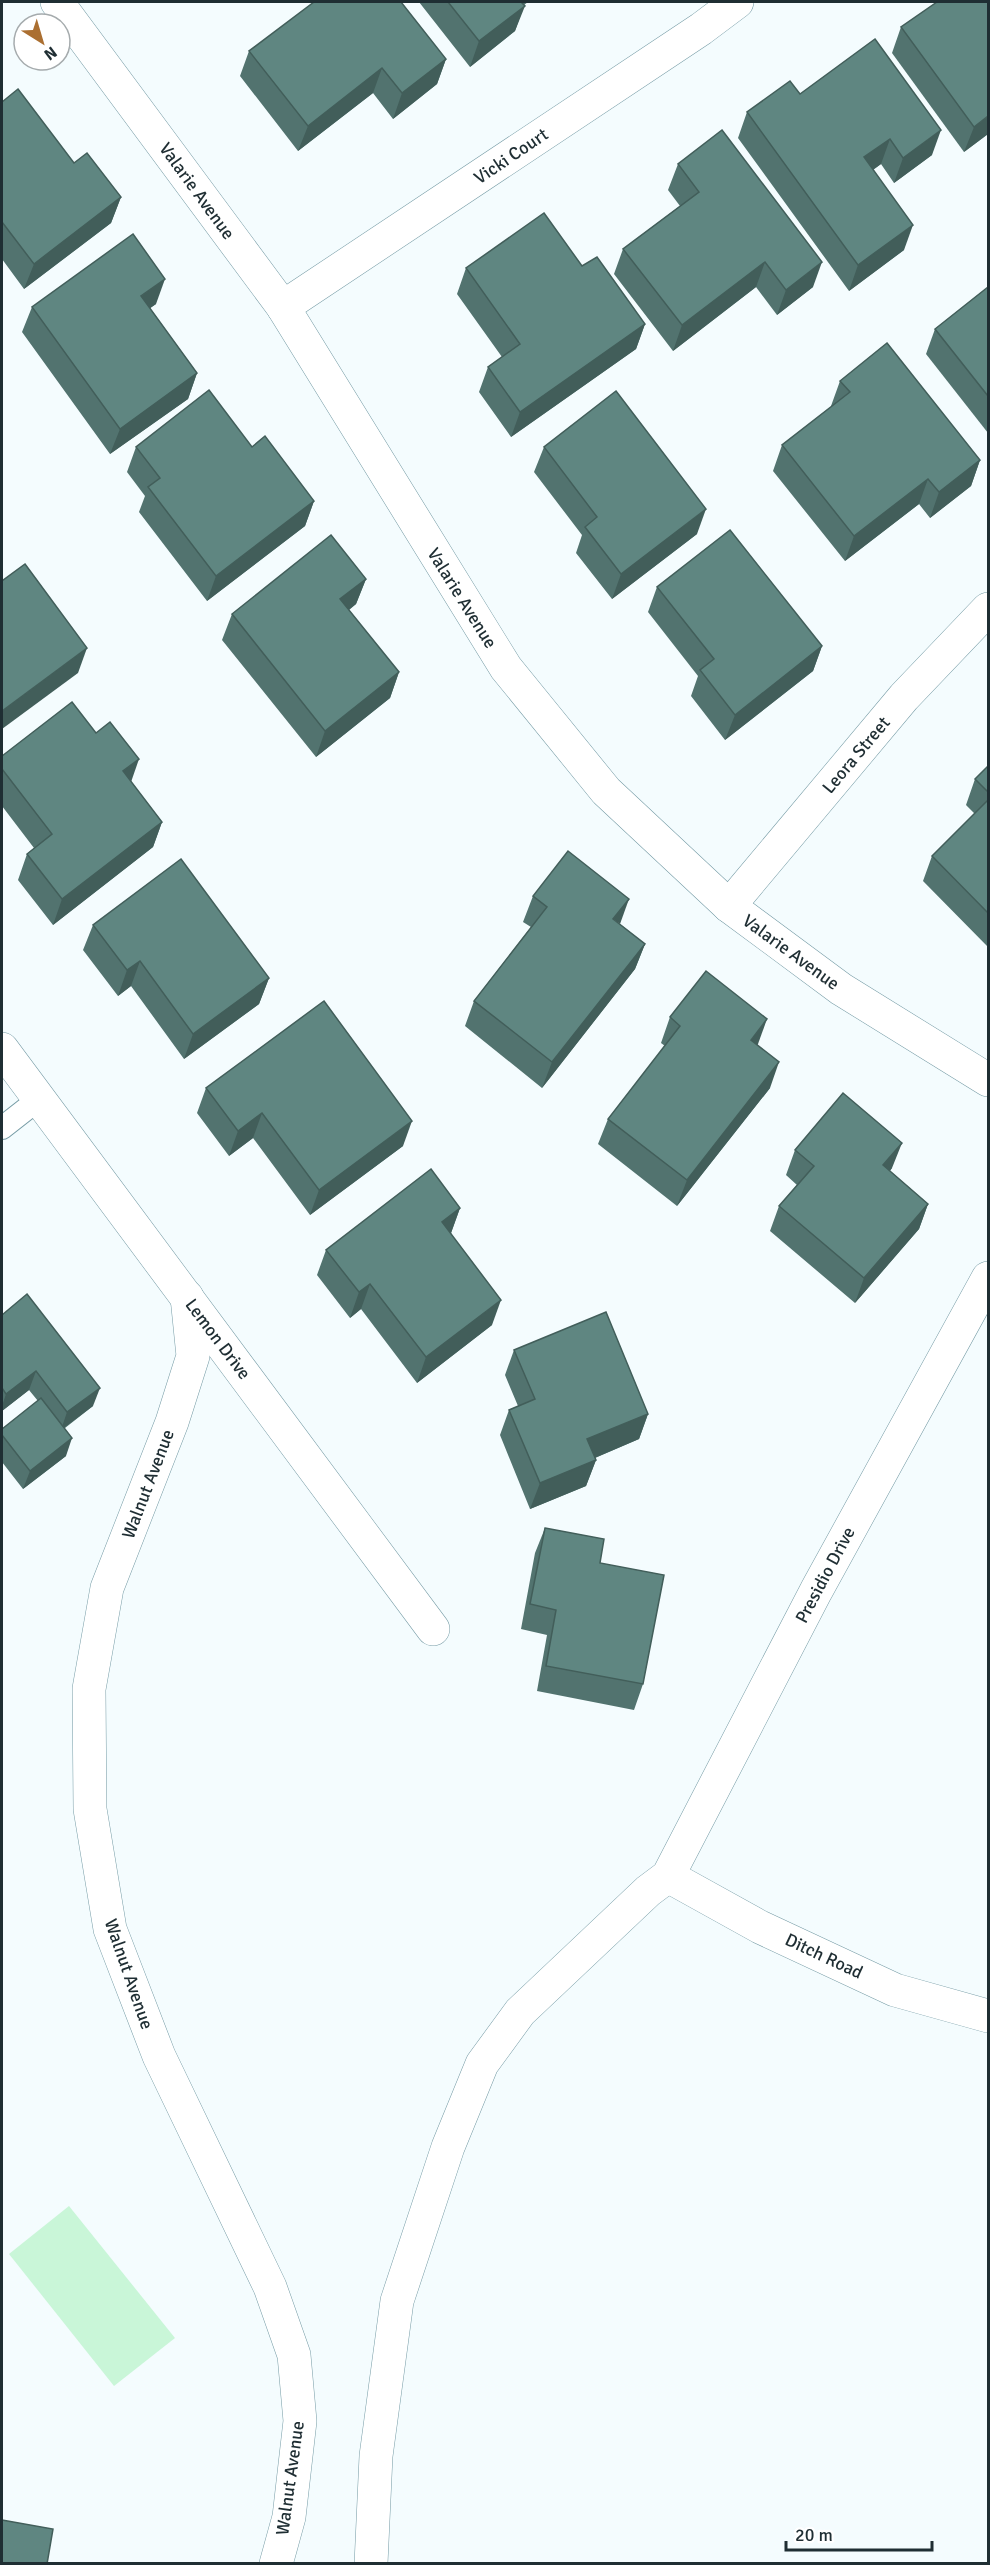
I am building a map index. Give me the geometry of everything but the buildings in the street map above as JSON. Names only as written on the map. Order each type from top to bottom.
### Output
[{"type":"street","name":"Valarie Avenue","points":[[57,2],[283,307],[506,668],[606,791],[729,906],[841,989],[988,1080]]},
{"type":"street","name":"Vicki Court","points":[[283,307],[701,30],[737,2]]},
{"type":"street","name":"Leora Street","points":[[729,906],[904,697],[988,609]]},
{"type":"street","name":"Lemon Drive","points":[[2,1049],[433,1629]]},
{"type":"street","name":"Presidio Drive","points":[[668,1876],[816,1591],[988,1278]]},
{"type":"street","name":"Walnut Avenue","points":[[187,1297],[193,1356],[172,1422],[107,1588],[89,1689],[90,1809],[110,1929],[159,2056],[270,2287],[294,2355],[300,2421],[289,2517],[276,2564]]},
{"type":"street","name":"Ditch Road","points":[[668,1876],[760,1927],[895,1990],[988,2016]]},
{"type":"street","points":[[371,2564],[376,2456],[398,2301],[448,2147],[482,2064],[520,2012],[648,1891],[668,1876]]},
{"type":"lane","points":[[2,1128],[39,1099]]},
{"type":"green space","points":[[69,2206],[175,2338],[114,2386],[9,2254]]}]
